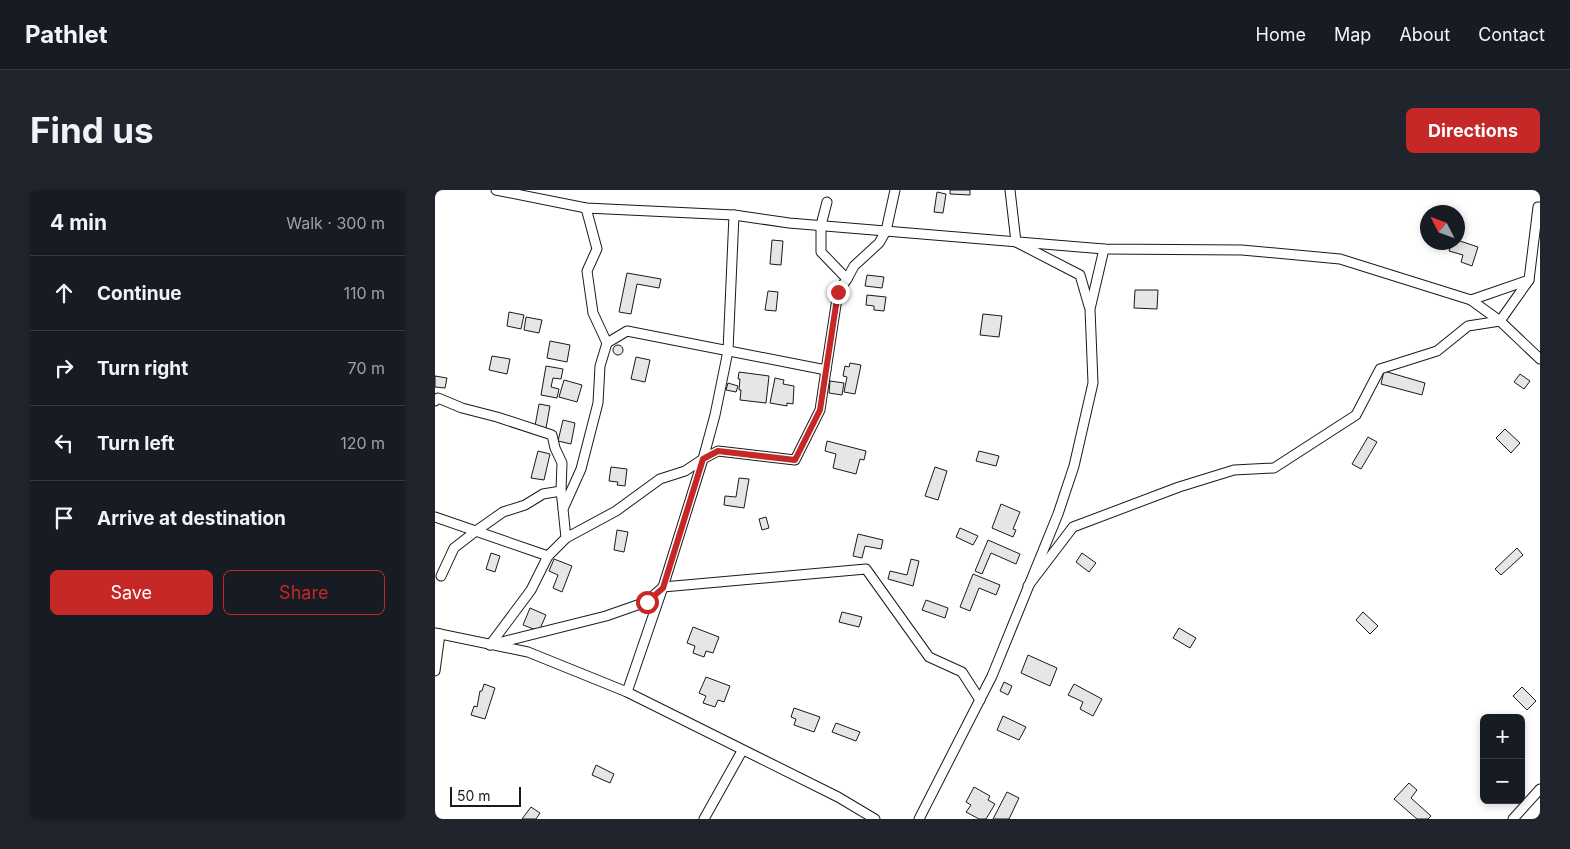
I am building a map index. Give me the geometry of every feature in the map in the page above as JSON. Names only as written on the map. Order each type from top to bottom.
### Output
[{"type":"street","points":[[496,190],[586,208],[734,215],[821,226],[1104,249],[1242,250],[1340,259],[1471,300],[1500,321],[1540,359]]},
{"type":"street","points":[[490,644],[531,590],[548,556],[566,538],[616,511],[660,479],[685,472],[718,451],[795,460],[820,410],[838,292],[854,266],[879,243],[885,231],[895,190]]},
{"type":"street","points":[[1010,190],[1016,242]]},
{"type":"street","points":[[827,202],[821,226],[821,252],[847,279]]},
{"type":"street","points":[[1028,586],[1073,527],[1179,487],[1234,470],[1274,468],[1356,415],[1380,369],[1437,351],[1468,326],[1500,321],[1529,280],[1538,207],[1540,207]]},
{"type":"street","points":[[586,208],[597,250],[587,271],[593,314],[607,343]]},
{"type":"street","points":[[627,692],[663,588],[715,415],[728,351],[734,215]]},
{"type":"street","points":[[919,819],[992,676],[1057,514],[1074,466],[1093,383],[1090,309],[1080,274],[1016,242]]},
{"type":"street","points":[[1090,309],[1104,249]]},
{"type":"street","points":[[1471,300],[1529,280]]},
{"type":"street","points":[[563,509],[581,469],[598,403],[600,366],[607,343],[627,331],[826,370]]},
{"type":"street","points":[[435,402],[438,398],[462,408],[552,435],[555,448],[563,462],[561,491],[566,538]]},
{"type":"street","points":[[441,576],[454,548],[476,531],[503,512],[525,505],[543,494],[561,491]]},
{"type":"street","points":[[435,517],[548,556]]},
{"type":"street","points":[[490,644],[606,616],[647,602],[663,588],[866,569],[929,657],[962,672],[979,700]]},
{"type":"street","points":[[435,671],[437,634],[528,652],[627,692],[742,751],[838,797],[875,819]]},
{"type":"street","points":[[704,819],[742,751]]},
{"type":"street","points":[[1513,819],[1540,789]]},
{"type":"building","points":[[950,190],[970,190],[970,195],[950,194]]},
{"type":"building","points":[[937,192],[946,194],[943,213],[934,212]]},
{"type":"building","points":[[772,240],[783,241],[781,265],[770,264]]},
{"type":"building","points":[[1465,243],[1478,247],[1472,266],[1461,262],[1463,255],[1449,251],[1465,250]]},
{"type":"building","points":[[627,273],[661,279],[659,288],[637,284],[631,314],[619,312]]},
{"type":"building","points":[[867,275],[884,277],[882,288],[865,286]]},
{"type":"building","points":[[1135,290],[1158,290],[1157,309],[1134,308]]},
{"type":"building","points":[[768,291],[778,292],[776,311],[765,310]]},
{"type":"building","points":[[867,295],[886,297],[884,311],[874,310],[874,306],[866,305]]},
{"type":"building","points":[[509,312],[524,315],[521,329],[507,326]]},
{"type":"building","points":[[983,314],[1002,316],[999,337],[980,335]]},
{"type":"building","points":[[526,317],[542,320],[539,333],[524,330]]},
{"type":"building","points":[[550,341],[570,345],[567,362],[547,358]]},
{"type":"building","points":[[616,345],[620,345],[623,350],[622,354],[616,355],[613,352],[613,348]]},
{"type":"building","points":[[492,356],[510,359],[507,374],[489,370]]},
{"type":"building","points":[[636,357],[650,360],[645,382],[631,379]]},
{"type":"building","points":[[850,363],[861,365],[855,394],[844,392],[847,377],[843,376],[845,366],[849,367]]},
{"type":"building","points":[[546,366],[563,369],[561,379],[553,378],[551,387],[559,389],[557,398],[541,395]]},
{"type":"building","points":[[1384,371],[1425,383],[1422,395],[1381,384]]},
{"type":"building","points":[[739,372],[769,376],[766,403],[740,400]]},
{"type":"building","points":[[1520,374],[1530,381],[1524,389],[1514,382]]},
{"type":"building","points":[[435,376],[447,378],[445,388],[435,387]]},
{"type":"building","points":[[775,378],[784,380],[783,384],[794,386],[793,404],[787,403],[787,406],[770,403]]},
{"type":"building","points":[[564,380],[582,385],[577,402],[559,397]]},
{"type":"building","points":[[830,381],[844,383],[842,395],[829,393]]},
{"type":"building","points":[[728,383],[738,386],[736,392],[726,390]]},
{"type":"building","points":[[539,404],[550,406],[546,428],[535,426]]},
{"type":"building","points":[[563,420],[575,423],[571,444],[558,441]]},
{"type":"building","points":[[1505,429],[1520,443],[1511,453],[1496,438]]},
{"type":"building","points":[[1368,437],[1377,442],[1361,469],[1352,464]]},
{"type":"building","points":[[827,441],[866,451],[864,460],[860,459],[856,474],[833,468],[836,454],[825,451]]},
{"type":"building","points":[[538,451],[550,454],[544,480],[531,478]]},
{"type":"building","points":[[979,451],[999,456],[996,466],[976,461]]},
{"type":"building","points":[[611,467],[627,469],[625,486],[617,485],[618,482],[609,481]]},
{"type":"building","points":[[935,467],[947,471],[938,500],[925,496]]},
{"type":"building","points":[[739,478],[749,479],[744,508],[724,505],[725,496],[736,497]]},
{"type":"building","points":[[1001,504],[1020,512],[1013,529],[1016,530],[1013,537],[992,528]]},
{"type":"building","points":[[766,517],[769,528],[762,530],[759,519]]},
{"type":"building","points":[[960,528],[978,536],[973,545],[956,537]]},
{"type":"building","points":[[617,530],[628,532],[624,552],[614,550]]},
{"type":"building","points":[[858,534],[883,540],[881,549],[865,546],[862,558],[853,556]]},
{"type":"building","points":[[988,540],[1020,554],[1016,564],[991,553],[982,574],[975,571]]},
{"type":"building","points":[[1517,548],[1523,555],[1501,575],[1495,569]]},
{"type":"building","points":[[491,553],[500,556],[495,572],[486,569]]},
{"type":"building","points":[[1082,553],[1096,563],[1089,572],[1076,562]]},
{"type":"building","points":[[554,559],[572,566],[562,592],[553,588],[558,575],[549,571]]},
{"type":"building","points":[[911,559],[919,561],[913,586],[888,579],[890,571],[907,575]]},
{"type":"building","points":[[973,574],[1000,585],[996,595],[979,588],[970,611],[960,607]]},
{"type":"building","points":[[926,600],[948,608],[945,618],[922,610]]},
{"type":"building","points":[[530,608],[546,615],[539,631],[523,625]]},
{"type":"building","points":[[842,612],[862,617],[859,627],[839,622]]},
{"type":"building","points":[[1363,612],[1378,626],[1370,634],[1356,620]]},
{"type":"building","points":[[693,627],[719,637],[713,653],[706,651],[704,657],[693,653],[695,646],[687,643]]},
{"type":"building","points":[[1179,628],[1196,638],[1190,648],[1173,638]]},
{"type":"building","points":[[1028,655],[1057,668],[1050,686],[1021,673]]},
{"type":"building","points":[[706,677],[730,686],[724,702],[718,700],[715,707],[703,703],[706,696],[699,693]]},
{"type":"building","points":[[1004,682],[1012,686],[1008,695],[1000,691]]},
{"type":"building","points":[[484,684],[495,688],[485,719],[471,715],[474,706],[477,707],[480,691],[482,691]]},
{"type":"building","points":[[1074,684],[1102,699],[1093,716],[1080,709],[1083,702],[1068,695]]},
{"type":"building","points":[[1522,687],[1536,701],[1527,710],[1513,696]]},
{"type":"building","points":[[794,708],[820,717],[814,732],[794,725],[796,719],[791,717]]},
{"type":"building","points":[[1003,716],[1026,727],[1019,740],[997,730]]},
{"type":"building","points":[[836,723],[860,732],[856,741],[832,732]]},
{"type":"building","points":[[596,765],[614,774],[610,783],[592,775]]},
{"type":"building","points":[[1409,783],[1417,790],[1411,798],[1431,816],[1428,819],[1417,819],[1394,799]]},
{"type":"building","points":[[974,787],[990,796],[988,800],[995,804],[986,819],[979,819],[966,812],[971,805],[966,802]]},
{"type":"building","points":[[1007,792],[1019,798],[1009,819],[993,819]]},
{"type":"building","points":[[531,807],[540,813],[536,819],[522,819]]},
{"type":"route","points":[[647,602],[663,588],[703,459],[718,451],[795,460],[820,410],[838,292]]}]
